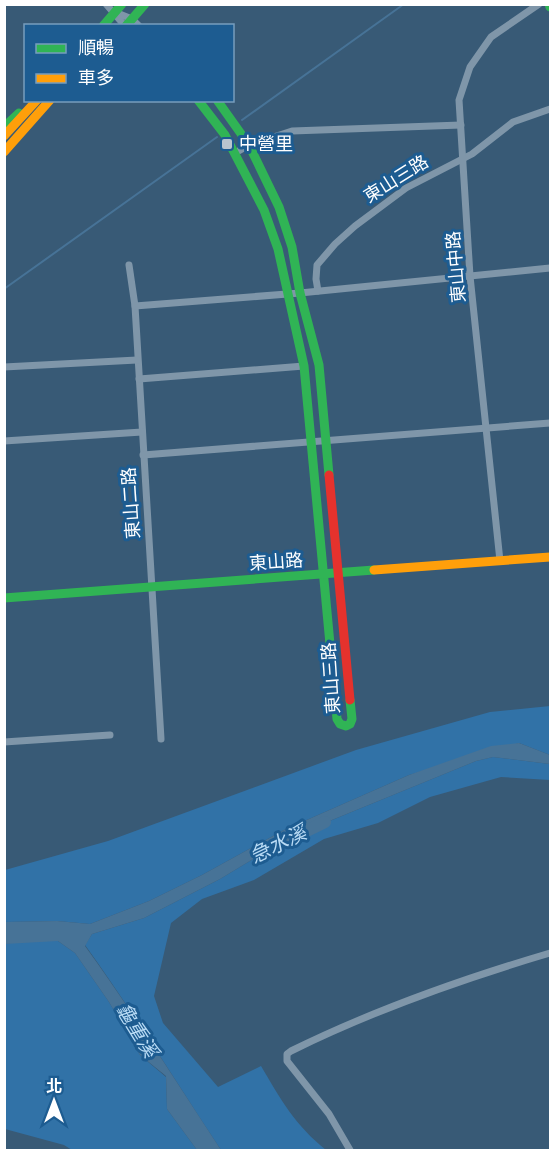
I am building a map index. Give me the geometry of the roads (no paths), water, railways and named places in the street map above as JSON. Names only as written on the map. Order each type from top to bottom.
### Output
[{"type":"street","points":[[106,4],[118,8],[130,24],[145,4]]},
{"type":"street","name":"東山中路","points":[[500,561],[470,276],[459,100],[470,67],[491,37],[539,4]]},
{"type":"street","points":[[105,24],[118,8]]},
{"type":"street","points":[[4,127],[29,102]]},
{"type":"street","points":[[4,136],[35,102]]},
{"type":"street","points":[[6,153],[48,102]]},
{"type":"street","points":[[6,153],[54,102]]},
{"type":"street","name":"東山三路","points":[[200,102],[221,127],[235,153],[264,210],[278,249],[304,366],[337,719],[340,724],[346,726],[352,719],[318,365],[300,293],[292,247],[279,207],[249,145],[219,102]]},
{"type":"street","name":"東山三路","points":[[318,291],[317,265],[355,226],[406,188],[488,143],[513,122],[550,109]]},
{"type":"street","points":[[235,153],[249,145],[292,131],[460,125]]},
{"type":"street","name":"東山二路","points":[[129,265],[135,306],[161,739]]},
{"type":"street","points":[[135,306],[300,293],[550,268]]},
{"type":"street","points":[[4,367],[137,360]]},
{"type":"street","points":[[139,379],[304,366]]},
{"type":"street","points":[[143,455],[550,423]]},
{"type":"street","points":[[4,441],[142,432]]},
{"type":"street","name":"東山路","points":[[4,598],[550,557]]},
{"type":"street","points":[[4,742],[110,735]]},
{"type":"street","points":[[350,1150],[328,1114],[287,1061],[287,1054],[340,1028],[441,988],[550,953]]},
{"type":"water","name":"龜重溪","points":[[519,743],[550,755],[550,764],[493,757],[476,761],[288,838],[220,879],[144,918],[92,934],[85,946],[221,1150],[197,1150],[167,1109],[166,1076],[140,1055],[109,1002],[75,953],[58,941],[5,944],[5,922],[57,921],[90,924],[149,901],[284,830],[409,775],[491,746]]},
{"type":"waterway","points":[[242,120],[404,4]]},
{"type":"waterway","points":[[4,289],[217,137]]},
{"type":"waterway","name":"急水溪","points":[[257,855],[325,822]]},
{"type":"place","name":"中營里","points":[[227,144]]}]
